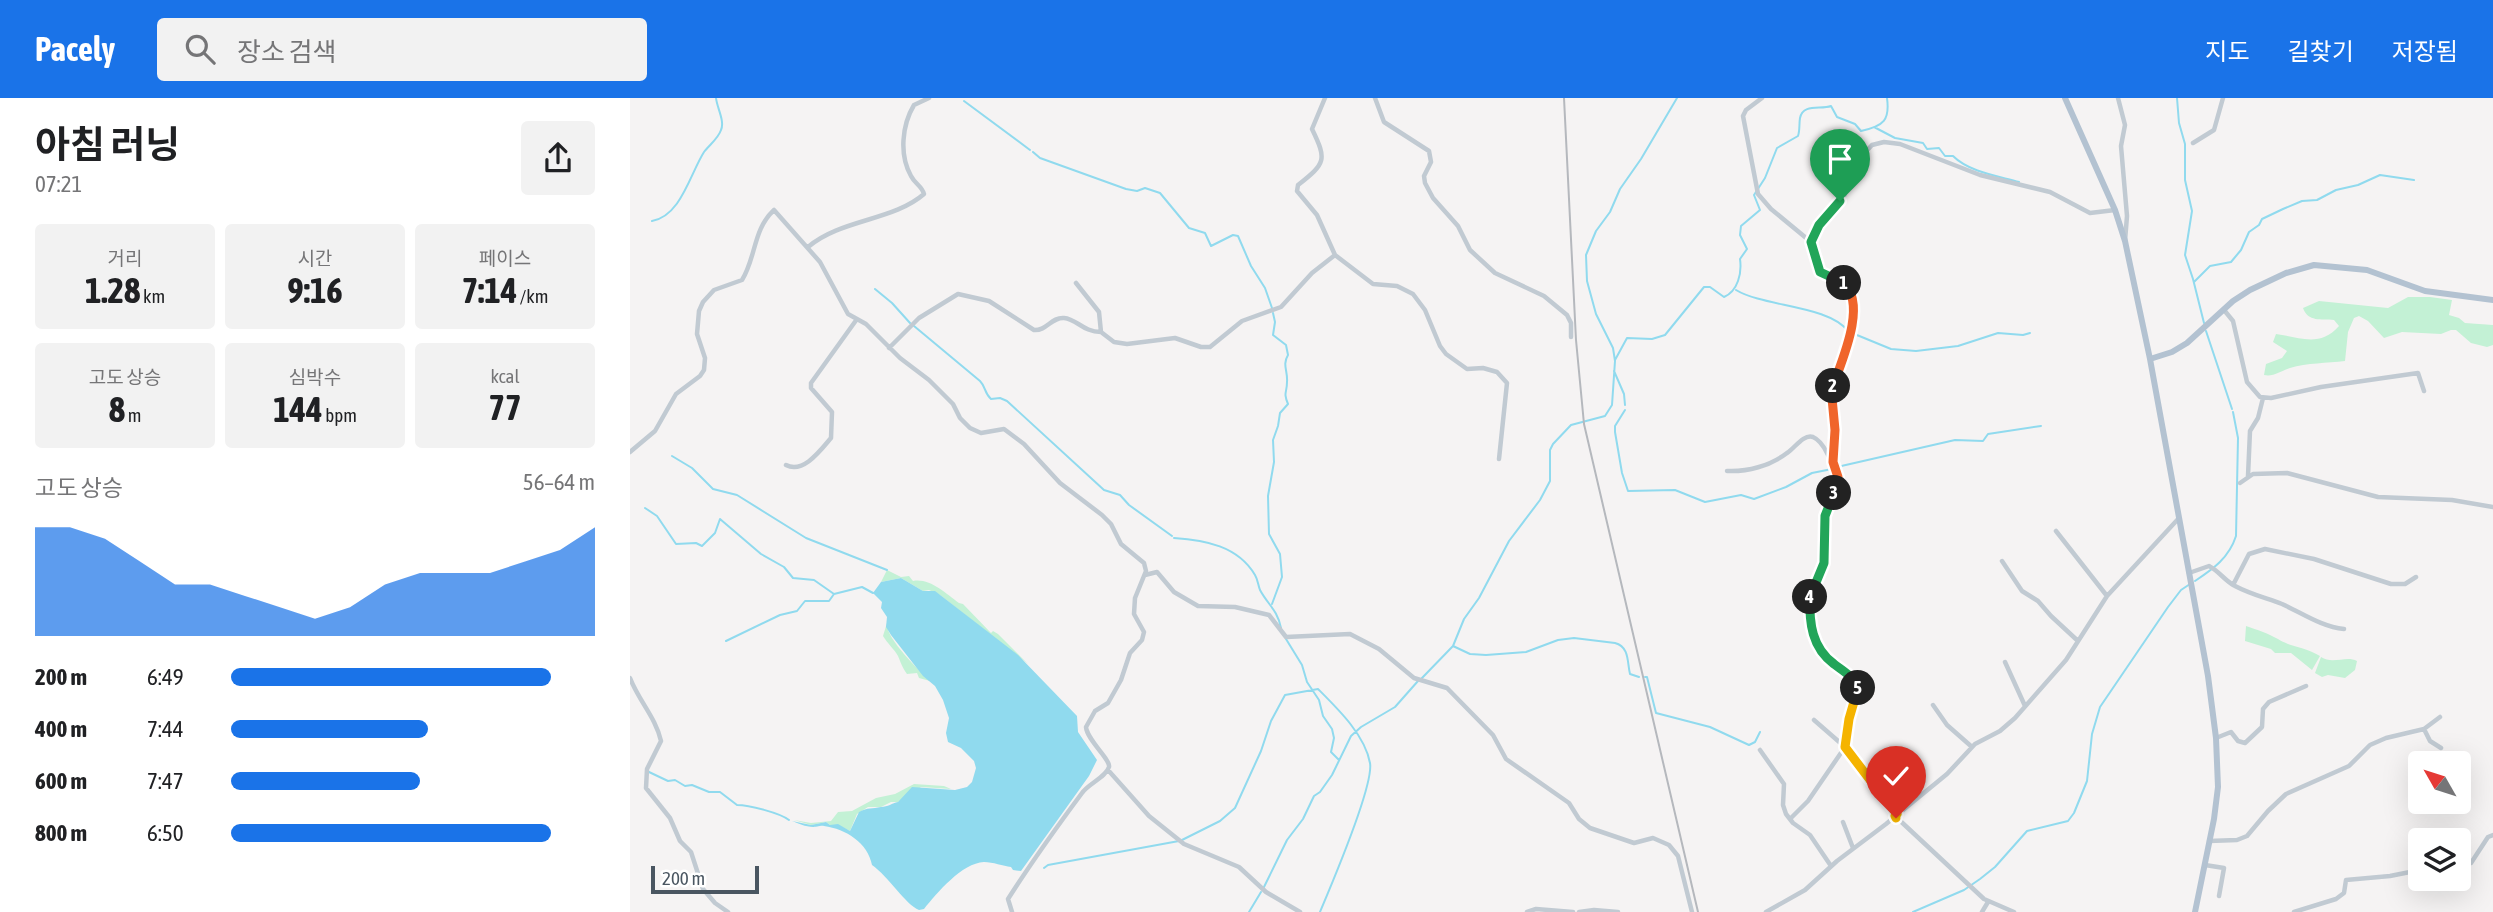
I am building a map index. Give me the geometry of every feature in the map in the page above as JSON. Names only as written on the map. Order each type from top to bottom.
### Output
[{"type":"main road","points":[[2065,98],[2115,210],[2124,242],[2150,359],[2208,676],[2216,738],[2217,800],[2196,912]]},
{"type":"main road","points":[[2150,359],[2172,352],[2187,343],[2241,295],[2268,280],[2317,265],[2367,270],[2425,291],[2493,300]]},
{"type":"street","points":[[808,247],[847,225],[894,210],[924,194],[924,190],[910,175],[903,139],[909,113],[914,105],[929,98]]},
{"type":"street","points":[[1325,98],[1311,129],[1321,146],[1321,162],[1315,171],[1298,185],[1297,191],[1317,215],[1335,255],[1373,284],[1397,286],[1413,294],[1425,310],[1446,354],[1467,369],[1488,369],[1505,379],[1507,383],[1499,459]]},
{"type":"street","points":[[1374,98],[1384,122],[1429,152],[1430,162],[1424,180],[1426,187],[1458,226],[1470,250],[1495,273],[1544,296],[1567,315],[1571,323],[1571,337]]},
{"type":"street","points":[[1762,98],[1746,110],[1743,116],[1756,191],[1771,209],[1811,242],[1820,272],[1845,284],[1854,301],[1849,338],[1832,394],[1835,422],[1833,462],[1838,482],[1825,516],[1824,563],[1811,592],[1810,602],[1815,645],[1849,675],[1858,687],[1845,747],[1808,801],[1790,819]]},
{"type":"street","points":[[2118,98],[2125,125],[2121,146],[2127,216],[2124,242]]},
{"type":"street","points":[[2193,144],[2216,127],[2223,98]]},
{"type":"street","points":[[1811,242],[1819,225],[1843,198],[1860,158],[1872,145],[1884,142],[1900,144],[1980,175],[2050,192],[2090,213],[2115,210]]},
{"type":"street","points":[[630,452],[655,432],[676,394],[702,373],[705,361],[696,334],[700,306],[714,290],[742,280],[749,266],[758,232],[774,210],[820,262],[845,310],[866,324],[889,348],[929,380],[953,404],[960,418],[970,428],[981,433],[1004,429],[1024,444],[1060,483],[1088,502],[1111,523],[1121,544],[1144,563],[1144,575],[1135,598],[1134,614],[1144,632],[1142,640],[1130,653],[1112,697],[1095,711],[1086,727],[1093,744],[1109,762],[1108,770],[1087,786],[1023,873],[1008,899],[1012,912]]},
{"type":"street","points":[[889,348],[919,318],[958,294],[989,301],[1034,330],[1041,330],[1061,318],[1069,319],[1087,330],[1101,332],[1110,340],[1120,343],[1175,338],[1201,347],[1210,347],[1242,321],[1281,307],[1312,273],[1335,255]]},
{"type":"street","points":[[1076,283],[1099,312],[1101,332]]},
{"type":"street","points":[[2224,310],[2233,321],[2248,382],[2255,393],[2263,398],[2418,373],[2424,391]]},
{"type":"street","points":[[786,465],[794,469],[802,467],[831,438],[832,412],[811,388],[811,383],[858,319]]},
{"type":"street","points":[[2248,476],[2250,432],[2258,418],[2263,398]]},
{"type":"street","points":[[1727,471],[1748,470],[1777,459],[1807,437],[1821,443],[1833,462]]},
{"type":"street","points":[[2240,483],[2248,476],[2262,473],[2287,473],[2378,497],[2452,500],[2493,508]]},
{"type":"street","points":[[1766,912],[1805,890],[1853,848],[1947,774],[1972,747],[2005,727],[2063,663],[2107,596],[2179,518]]},
{"type":"street","points":[[2056,531],[2107,596]]},
{"type":"street","points":[[2233,585],[2249,554],[2265,549],[2325,561],[2391,584],[2405,584],[2416,577]]},
{"type":"street","points":[[2002,561],[2022,591],[2040,603],[2051,617],[2078,641]]},
{"type":"street","points":[[2190,576],[2207,566],[2215,569],[2233,585],[2284,605],[2331,628],[2344,629]]},
{"type":"street","points":[[1144,575],[1157,572],[1174,592],[1198,606],[1235,607],[1269,615],[1286,637],[1353,636],[1379,649],[1414,678],[1445,686],[1493,735],[1506,759],[1569,803],[1590,828],[1634,843],[1658,839],[1673,849],[1678,856],[1692,912]]},
{"type":"street","points":[[2005,662],[2025,706]]},
{"type":"street","points":[[630,678],[637,697],[655,722],[661,741],[647,769],[646,788],[670,818],[680,841],[691,852],[703,889],[715,903],[728,912]]},
{"type":"street","points":[[2216,738],[2231,732],[2238,741],[2245,743],[2262,727],[2263,709],[2269,702],[2306,686]]},
{"type":"street","points":[[1933,705],[1947,725],[1972,747]]},
{"type":"street","points":[[2209,841],[2237,840],[2247,836],[2286,794],[2342,770],[2366,748],[2386,738],[2424,729],[2440,717]]},
{"type":"street","points":[[1814,720],[1845,747],[1896,815],[1987,902],[2014,912]]},
{"type":"street","points":[[2424,729],[2430,741],[2441,748]]},
{"type":"street","points":[[1760,750],[1784,784],[1783,805],[1790,819],[1810,835],[1831,866]]},
{"type":"street","points":[[1108,770],[1149,816],[1184,844],[1238,867],[1266,892],[1300,912]]},
{"type":"street","points":[[1843,822],[1853,848]]},
{"type":"street","points":[[2471,863],[2488,837],[2493,835]]},
{"type":"street","points":[[2205,866],[2224,868],[2219,896]]},
{"type":"street","points":[[2294,912],[2336,899],[2344,893],[2346,880],[2408,872]]},
{"type":"street","points":[[1982,912],[1987,902]]},
{"type":"street","points":[[1527,912],[1536,909],[1573,912]]},
{"type":"street","points":[[1579,912],[1618,912]]},
{"type":"green space","points":[[2408,297],[2452,300],[2449,315],[2465,323],[2493,325],[2493,345],[2487,347],[2471,343],[2456,330],[2441,334],[2402,332],[2384,338],[2368,321],[2359,316],[2354,318],[2348,332],[2345,361],[2303,365],[2264,375],[2266,364],[2282,358],[2287,351],[2273,342],[2276,334],[2317,339],[2332,333],[2339,326],[2334,320],[2308,316],[2303,308],[2319,301],[2388,308]]},
{"type":"green space","points":[[887,570],[901,577],[909,576],[913,581],[931,584],[963,604],[991,633],[993,631],[998,634],[1028,664],[940,595],[929,590],[923,591],[901,578],[881,582]]},
{"type":"green space","points":[[887,623],[891,637],[930,681],[919,678],[917,673],[907,674],[897,654],[883,636]]},
{"type":"green space","points":[[2246,626],[2320,656],[2312,670],[2291,653],[2275,653],[2271,649],[2245,641]]},
{"type":"green space","points":[[2321,657],[2330,660],[2353,659],[2357,661],[2355,670],[2345,678],[2328,675],[2322,677],[2315,673]]},
{"type":"green space","points":[[914,784],[951,789],[921,787],[898,802],[881,807],[868,807],[857,814],[850,831],[826,822],[811,825],[794,820],[811,823],[831,821],[838,812],[852,811],[876,798],[895,794]]},
{"type":"water","points":[[901,578],[923,591],[935,591],[1018,655],[1077,716],[1078,732],[1097,760],[1089,776],[1021,871],[991,863],[976,864],[959,873],[924,909],[919,910],[872,865],[866,850],[855,838],[832,828],[810,827],[792,821],[811,825],[826,822],[830,825],[838,824],[850,831],[859,812],[898,802],[912,787],[955,790],[967,787],[972,782],[976,768],[974,761],[961,748],[948,742],[946,733],[949,718],[943,700],[935,686],[923,676],[891,635],[886,627],[887,617],[881,608],[882,602],[873,593],[881,582]]},
{"type":"waterway","points":[[652,221],[662,218],[678,203],[704,152],[720,133],[722,123],[716,98]]},
{"type":"waterway","points":[[1422,678],[1453,646],[1464,619],[1479,598],[1509,541],[1540,500],[1550,481],[1550,450],[1553,444],[1571,425],[1605,416],[1612,405],[1615,361],[1613,348],[1596,314],[1587,281],[1586,255],[1596,231],[1610,212],[1620,189],[1677,98]]},
{"type":"waterway","points":[[1615,360],[1627,338],[1652,339],[1665,335],[1704,287],[1710,287],[1724,297],[1733,290],[1740,276],[1740,259],[1747,249],[1740,235],[1741,226],[1760,210],[1754,195],[1765,178],[1777,148],[1798,136],[1800,118],[1805,110],[1831,106],[1837,117],[1855,124],[1861,131],[1884,121],[1887,98]]},
{"type":"waterway","points":[[2177,98],[2179,123],[2185,144],[2185,180],[2192,211],[2185,255],[2204,323]]},
{"type":"waterway","points":[[964,101],[1030,150]]},
{"type":"waterway","points":[[1874,127],[1895,138],[1923,143],[1927,149],[1939,148],[1945,156],[1953,156],[1975,170],[2019,182]]},
{"type":"waterway","points":[[1033,152],[1040,158],[1126,189],[1137,191],[1145,188],[1160,193],[1189,228],[1205,233],[1211,246],[1233,235],[1238,236],[1251,266],[1265,288],[1272,308]]},
{"type":"waterway","points":[[2194,282],[2210,266],[2231,262],[2241,250],[2249,232],[2259,225],[2262,219],[2283,209],[2302,201],[2317,200],[2336,190],[2358,185],[2380,175],[2414,180]]},
{"type":"waterway","points":[[875,289],[910,323]]},
{"type":"waterway","points":[[1736,290],[1748,296],[1826,316],[1839,322],[1848,331]]},
{"type":"waterway","points":[[1272,604],[1282,577],[1280,554],[1269,534],[1268,496],[1274,462],[1273,440],[1280,413],[1288,404],[1285,395],[1285,365],[1288,355],[1286,345],[1273,335],[1273,313]]},
{"type":"waterway","points":[[914,326],[980,381],[991,399],[1000,398],[1007,401],[1104,490],[1120,495],[1129,505],[1172,536]]},
{"type":"waterway","points":[[2206,331],[2232,409]]},
{"type":"waterway","points":[[1852,333],[1891,349],[1916,351],[1958,346],[1998,333],[2030,333]]},
{"type":"waterway","points":[[1614,371],[1624,394],[1625,405]]},
{"type":"waterway","points":[[1625,410],[1615,426],[1615,432],[1628,491],[1675,490],[1705,502],[1741,495],[1754,499],[1786,487],[1812,473],[1832,469]]},
{"type":"waterway","points":[[2195,581],[2225,557],[2236,536],[2238,438],[2233,412]]},
{"type":"waterway","points":[[1837,467],[1955,440],[1983,441],[1988,434],[2041,426]]},
{"type":"waterway","points":[[672,456],[692,468],[713,489],[737,495],[806,538],[887,570]]},
{"type":"waterway","points":[[645,508],[657,516],[676,544],[696,543],[702,546],[715,533],[720,519],[761,554],[784,567],[793,578],[814,580],[834,594],[862,587],[873,593]]},
{"type":"waterway","points":[[1174,538],[1220,546],[1240,557],[1255,575],[1260,590],[1275,612],[1281,628]]},
{"type":"waterway","points":[[1913,912],[1964,890],[1980,879],[1995,867],[2027,831],[2068,821],[2087,781],[2092,734],[2100,707],[2168,607],[2181,590],[2190,584]]},
{"type":"waterway","points":[[726,641],[780,615],[797,611],[805,601],[829,601],[834,594]]},
{"type":"waterway","points":[[1453,646],[1470,654],[1486,655],[1526,652],[1558,640],[1574,638],[1615,643],[1626,652],[1630,674],[1639,677]]},
{"type":"waterway","points":[[1286,639],[1302,665],[1307,682],[1319,700],[1323,716],[1332,729],[1334,738],[1331,752],[1339,760]]},
{"type":"waterway","points":[[1645,677],[1656,713],[1710,727],[1749,745],[1755,742],[1760,732]]},
{"type":"waterway","points":[[1264,887],[1287,840],[1303,819],[1314,796],[1332,775],[1351,736],[1395,707],[1418,681]]},
{"type":"waterway","points":[[1182,840],[1220,821],[1235,808],[1261,751],[1271,721],[1285,695],[1318,689],[1357,733],[1370,763],[1359,813],[1320,912]]},
{"type":"waterway","points":[[649,772],[685,786],[692,785],[709,792],[720,792],[737,805],[764,810],[789,820]]},
{"type":"waterway","points":[[1044,868],[1048,865],[1179,841]]},
{"type":"waterway","points":[[1249,912],[1261,892]]},
{"type":"railway","points":[[1564,98],[1576,340],[1584,424],[1698,912]]},
{"type":"route","points":[[1840,201],[1819,225],[1811,242],[1820,272],[1842,281],[1852,292],[1854,311],[1832,394],[1835,410],[1833,462],[1838,482],[1828,505],[1824,527],[1824,563],[1811,592],[1810,605],[1815,645],[1849,675],[1858,687],[1845,747],[1897,814],[1896,818]]}]
